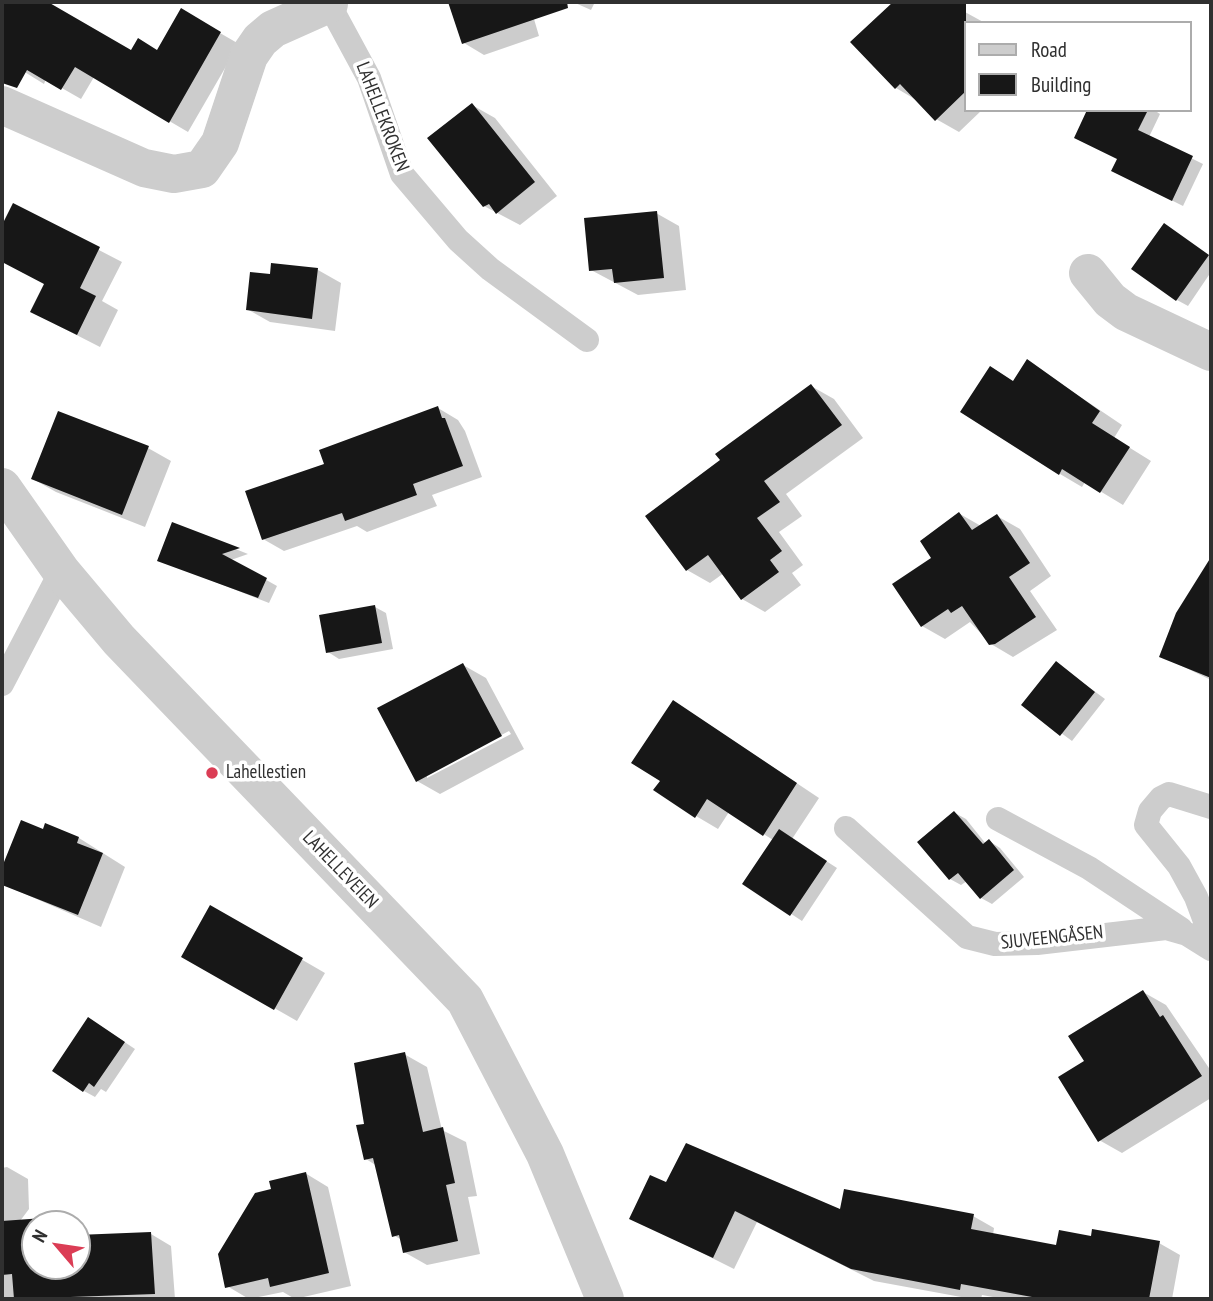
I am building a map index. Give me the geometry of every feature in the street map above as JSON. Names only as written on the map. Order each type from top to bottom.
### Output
[{"type":"street","name":"LAHELLEKROKEN","points":[[2,105],[144,168],[174,174],[202,169],[220,143],[249,56],[260,40],[273,29],[329,4]]},
{"type":"street","points":[[1088,274],[1110,300],[1126,312],[1211,352]]},
{"type":"street","name":"LAHELLEVEIEN","points":[[2,487],[61,571],[129,650],[465,1000],[545,1154],[605,1299]]},
{"type":"lane","name":"LAHELLEKROKEN","points":[[329,4],[369,78],[395,160],[415,191],[458,240],[490,269],[587,340]]},
{"type":"lane","points":[[2,684],[61,571]]},
{"type":"lane","points":[[1211,807],[1169,794],[1157,801],[1150,811],[1146,825],[1179,866],[1196,897],[1211,937]]},
{"type":"lane","name":"SJUVEENGÅSEN","points":[[998,819],[1089,868],[1211,949]]},
{"type":"lane","name":"SJUVEENGÅSEN","points":[[846,828],[967,937],[995,944],[1037,943],[1166,928],[1187,934],[1211,949]]},
{"type":"building","points":[[2,2],[48,2],[131,50],[138,38],[157,50],[181,8],[221,32],[169,123],[75,67],[61,90],[27,70],[17,88],[2,83]]},
{"type":"building","points":[[448,2],[567,2],[568,8],[462,44]]},
{"type":"building","points":[[893,2],[966,2],[964,93],[935,121],[900,84],[895,89],[850,42]]},
{"type":"building","points":[[472,103],[535,182],[496,214],[489,204],[483,207],[427,138]]},
{"type":"building","points":[[1086,112],[1147,112],[1138,130],[1193,156],[1172,201],[1111,171],[1117,159],[1074,138]]},
{"type":"building","points":[[13,203],[100,247],[80,288],[96,296],[77,335],[30,312],[44,284],[2,262],[2,225]]},
{"type":"building","points":[[657,211],[664,278],[614,283],[612,269],[589,271],[584,218]]},
{"type":"building","points":[[1164,223],[1209,255],[1176,301],[1131,269]]},
{"type":"building","points":[[271,263],[318,268],[312,319],[246,310],[250,272],[270,274]]},
{"type":"building","points":[[1027,359],[1100,411],[1092,423],[1130,447],[1100,493],[1062,469],[1059,475],[960,412],[990,366],[1013,381]]},
{"type":"building","points":[[811,384],[842,425],[764,481],[780,502],[757,518],[782,551],[770,560],[779,572],[741,600],[708,555],[686,571],[645,516],[720,460],[715,454]]},
{"type":"building","points":[[438,406],[463,466],[413,484],[417,495],[345,521],[342,513],[262,540],[245,491],[324,464],[319,450]]},
{"type":"building","points":[[58,411],[149,446],[122,515],[31,479]]},
{"type":"building","points":[[959,512],[972,530],[997,514],[1030,563],[1009,577],[1036,617],[995,644],[989,645],[962,606],[951,613],[948,609],[921,627],[892,584],[931,558],[920,541]]},
{"type":"building","points":[[172,522],[240,548],[222,554],[267,578],[258,598],[157,561]]},
{"type":"building","points":[[1211,557],[1211,678],[1159,657],[1176,613]]},
{"type":"building","points":[[375,605],[382,643],[326,653],[319,615]]},
{"type":"building","points":[[1056,661],[1095,692],[1060,736],[1021,705]]},
{"type":"building","points":[[463,663],[502,736],[416,782],[377,708]]},
{"type":"building","points":[[673,700],[797,783],[763,836],[707,799],[695,818],[653,790],[660,781],[631,763]]},
{"type":"building","points":[[954,811],[983,844],[989,839],[1014,870],[980,899],[958,873],[949,880],[917,842]]},
{"type":"building","points":[[21,820],[43,829],[45,823],[79,837],[77,843],[103,853],[78,915],[2,885],[2,867]]},
{"type":"building","points":[[779,829],[827,861],[790,916],[742,884]]},
{"type":"building","points":[[210,905],[303,958],[274,1010],[181,957]]},
{"type":"building","points":[[1143,990],[1160,1017],[1163,1015],[1202,1076],[1098,1142],[1058,1077],[1084,1061],[1068,1036]]},
{"type":"building","points":[[88,1017],[125,1042],[94,1087],[89,1083],[83,1092],[52,1071]]},
{"type":"building","points":[[405,1052],[423,1132],[443,1127],[455,1183],[446,1185],[458,1241],[403,1253],[399,1235],[392,1237],[373,1158],[364,1160],[356,1125],[364,1124],[354,1063]]},
{"type":"building","points":[[686,1143],[840,1209],[844,1189],[974,1214],[971,1229],[1056,1245],[1059,1230],[1091,1236],[1092,1229],[1160,1241],[1149,1299],[1043,1299],[961,1284],[960,1290],[851,1269],[735,1211],[713,1258],[629,1219],[650,1175],[666,1182]]},
{"type":"building","points":[[306,1172],[329,1273],[270,1287],[268,1278],[225,1288],[218,1254],[255,1193],[271,1189],[269,1181]]},
{"type":"building","points":[[21,1220],[21,1280],[91,1280],[91,1234],[151,1232],[155,1294],[14,1299],[12,1274],[2,1275],[2,1221]]},
{"type":"place","name":"Lahellestien","points":[[212,773]]}]
